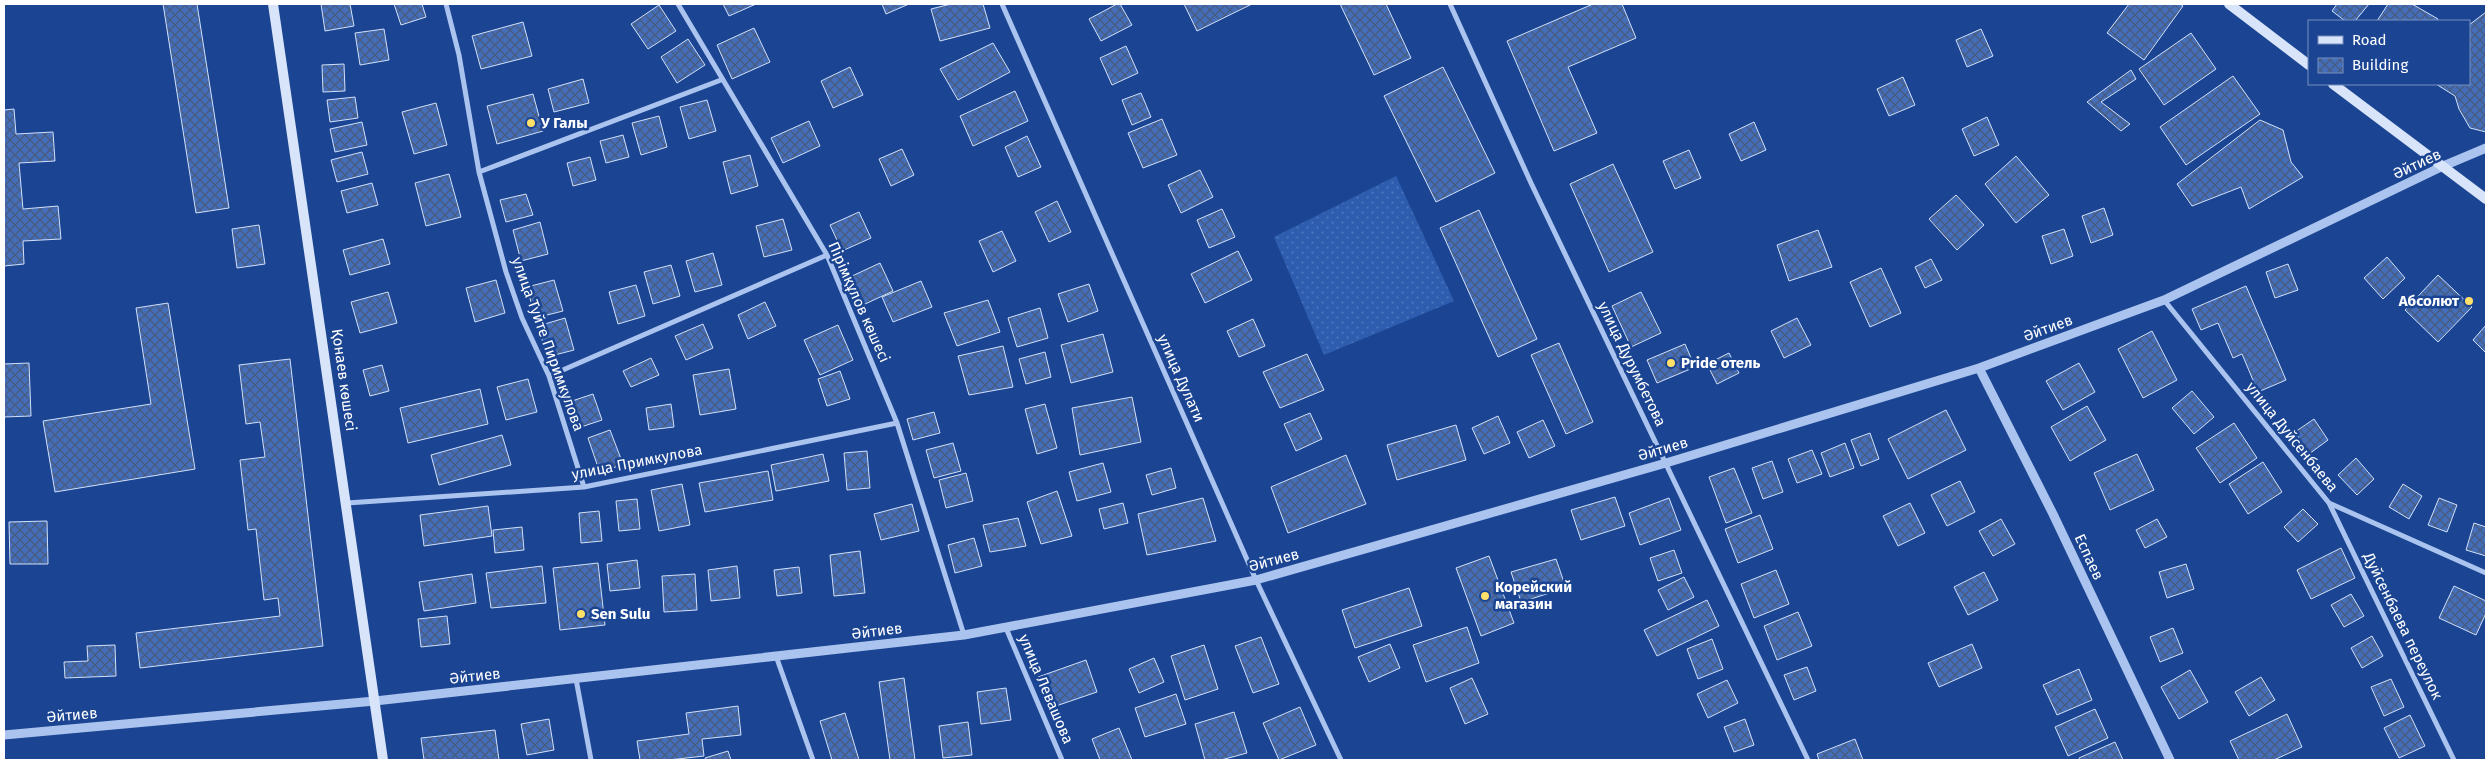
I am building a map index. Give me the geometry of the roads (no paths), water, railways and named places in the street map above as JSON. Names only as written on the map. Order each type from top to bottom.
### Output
[{"type":"main road","name":"Қонаев көшесі","points":[[273,4],[347,503],[382,760]]},
{"type":"main road","points":[[2229,4],[2308,64]]},
{"type":"main road","points":[[2335,85],[2486,199]]},
{"type":"street","name":"улица Туйте Пиримкулова","points":[[446,4],[459,55],[479,172],[506,272],[522,318],[549,376],[584,487]]},
{"type":"street","name":"Пірімқұлов көшесі","points":[[678,4],[721,80],[828,255],[898,423],[964,635]]},
{"type":"street","name":"улица Дулати","points":[[1002,4],[1256,580],[1341,760]]},
{"type":"street","name":"улица Дурумбетова","points":[[1450,4],[1531,183],[1808,760]]},
{"type":"street","points":[[479,172],[721,80]]},
{"type":"street","name":"Әйтиев","points":[[4,736],[375,701],[964,635],[1256,580],[1666,463],[1979,368],[2164,300],[2442,167],[2486,148]]},
{"type":"street","points":[[549,376],[828,255]]},
{"type":"street","name":"улица Дуйсенбаева","points":[[2164,300],[2329,503],[2486,573]]},
{"type":"street","name":"Еспаев","points":[[1979,368],[2053,514],[2170,760]]},
{"type":"street","name":"улица Примкулова","points":[[347,503],[584,487],[898,423]]},
{"type":"street","name":"Дуйсенбаева переулок","points":[[2329,503],[2454,760]]},
{"type":"street","name":"улица Левашова","points":[[1006,628],[1062,760]]},
{"type":"street","points":[[776,656],[813,760]]},
{"type":"street","points":[[576,679],[591,760]]},
{"type":"place","name":"У Галы","points":[[531,123]]},
{"type":"place","name":"Абсолют","points":[[2469,301]]},
{"type":"place","name":"Pride отель","points":[[1671,363]]},
{"type":"place","name":"Корейский магазин","points":[[1485,596]]},
{"type":"place","name":"Sen Sulu","points":[[581,614]]}]
